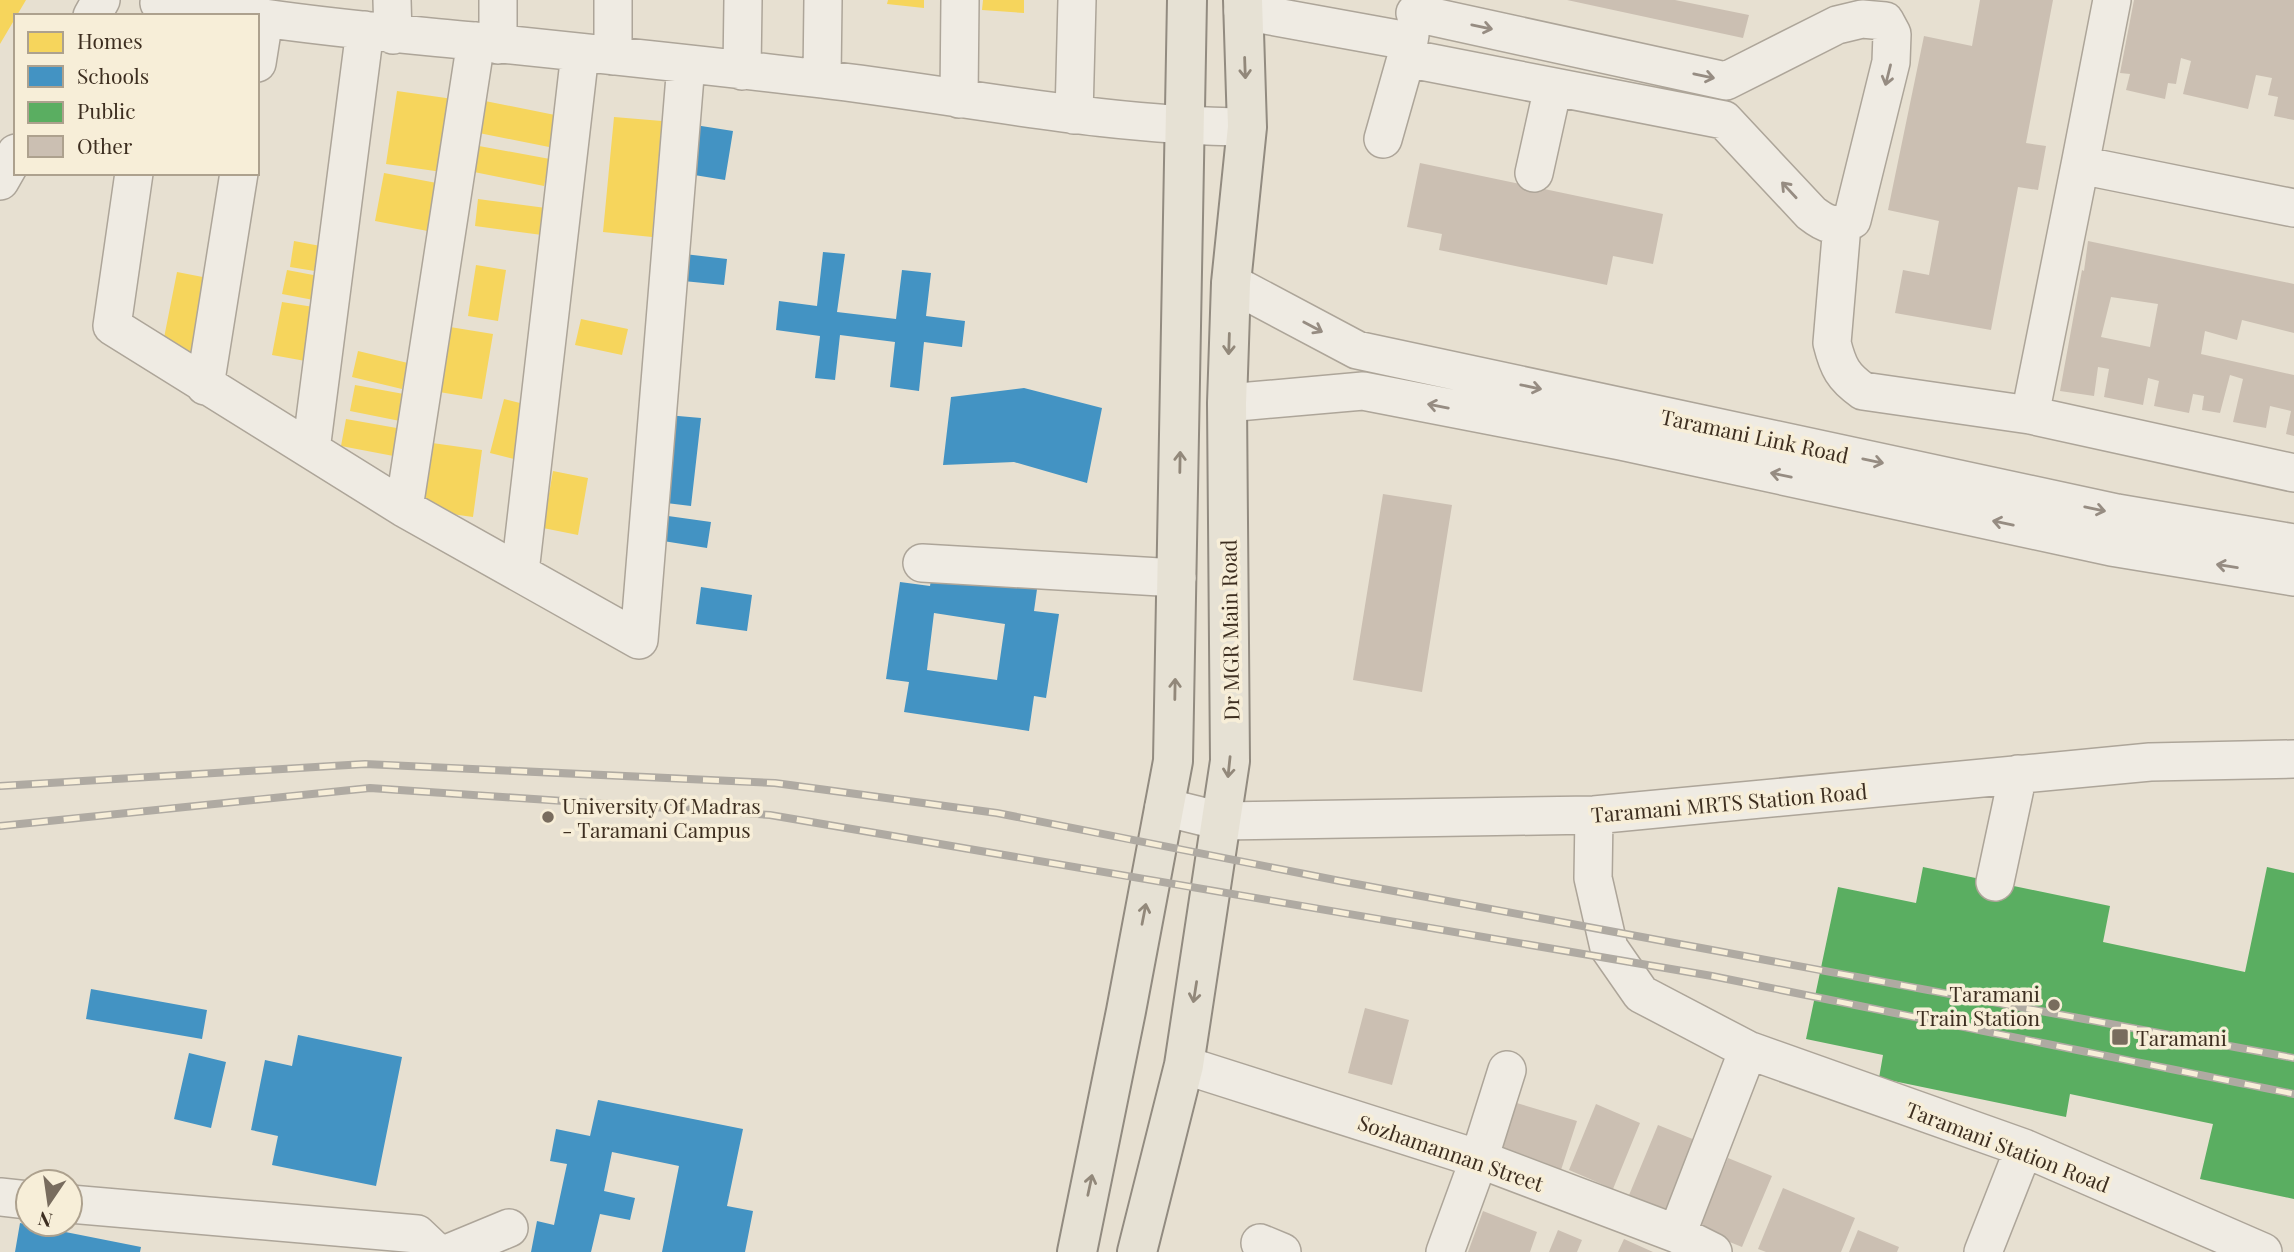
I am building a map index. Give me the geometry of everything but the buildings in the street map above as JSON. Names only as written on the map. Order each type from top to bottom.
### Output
[{"type":"main road","points":[[1077,1252],[1124,1025],[1173,761],[1187,0]]},
{"type":"main road","name":"Dr MGR Main Road","points":[[1137,1252],[1184,1065],[1230,761],[1227,403],[1231,283],[1247,127],[1243,5]]},
{"type":"street","points":[[404,508],[487,43],[498,0]]},
{"type":"street","points":[[520,572],[596,54],[613,0]]},
{"type":"street","points":[[742,71],[743,0]]},
{"type":"street","points":[[822,79],[823,0]]},
{"type":"street","points":[[958,99],[960,0]]},
{"type":"street","points":[[1074,115],[1077,0]]},
{"type":"street","points":[[2031,415],[2112,0]]},
{"type":"street","points":[[153,5],[230,14]]},
{"type":"street","points":[[1243,5],[1412,28],[1727,80],[1837,25],[1889,10],[1891,62],[1852,220],[1842,225],[1825,224],[1811,213],[1724,120],[1553,87],[1412,28]]},
{"type":"street","points":[[259,17],[383,21],[487,43],[822,79],[1074,115],[1186,127],[1247,127]]},
{"type":"street","points":[[312,450],[383,21]]},
{"type":"street","points":[[1383,139],[1412,28]]},
{"type":"street","points":[[134,175],[112,326],[404,508],[639,640],[686,64]]},
{"type":"street","points":[[1534,173],[1553,87]]},
{"type":"street","points":[[0,181],[14,156]]},
{"type":"street","points":[[2080,165],[2294,208]]},
{"type":"street","points":[[205,386],[239,175]]},
{"type":"street","points":[[1842,225],[1832,343],[1846,379],[1863,391],[2031,415],[2294,473]]},
{"type":"street","name":"Taramani Link Road","points":[[1231,283],[1357,350],[2117,513],[2294,543]]},
{"type":"street","name":"Taramani Link Road","points":[[1227,403],[1363,391],[1621,441],[2111,547],[2294,577]]},
{"type":"street","points":[[922,563],[1178,578]]},
{"type":"street","name":"Taramani MRTS Station Road","points":[[1164,807],[1221,821],[1594,815],[2150,762],[2294,759]]},
{"type":"street","points":[[1995,882],[2018,774]]},
{"type":"street","name":"Taramani Station Road","points":[[1594,815],[1593,878],[1609,948],[1642,994],[1748,1049],[2024,1148],[2249,1249]]},
{"type":"street","points":[[1696,1246],[1748,1049]]},
{"type":"street","name":"Sozhamannan Street","points":[[1184,1065],[1479,1159],[1696,1246]]},
{"type":"street","points":[[1445,1252],[1479,1159],[1507,1070]]},
{"type":"street","points":[[1983,1252],[2024,1148]]},
{"type":"street","points":[[84,1204],[417,1234],[436,1252]]},
{"type":"street","points":[[451,1252],[509,1228]]},
{"type":"railway","points":[[0,786],[365,764],[775,783],[997,813],[1340,881],[2294,1058]]},
{"type":"railway","points":[[0,826],[370,788],[770,815],[1712,976],[2294,1094]]},
{"type":"place","name":"University Of Madras - Taramani Campus","points":[[548,817]]},
{"type":"place","name":"Taramani Train Station","points":[[2054,1005]]},
{"type":"place","name":"Taramani","points":[[2120,1037]]}]
